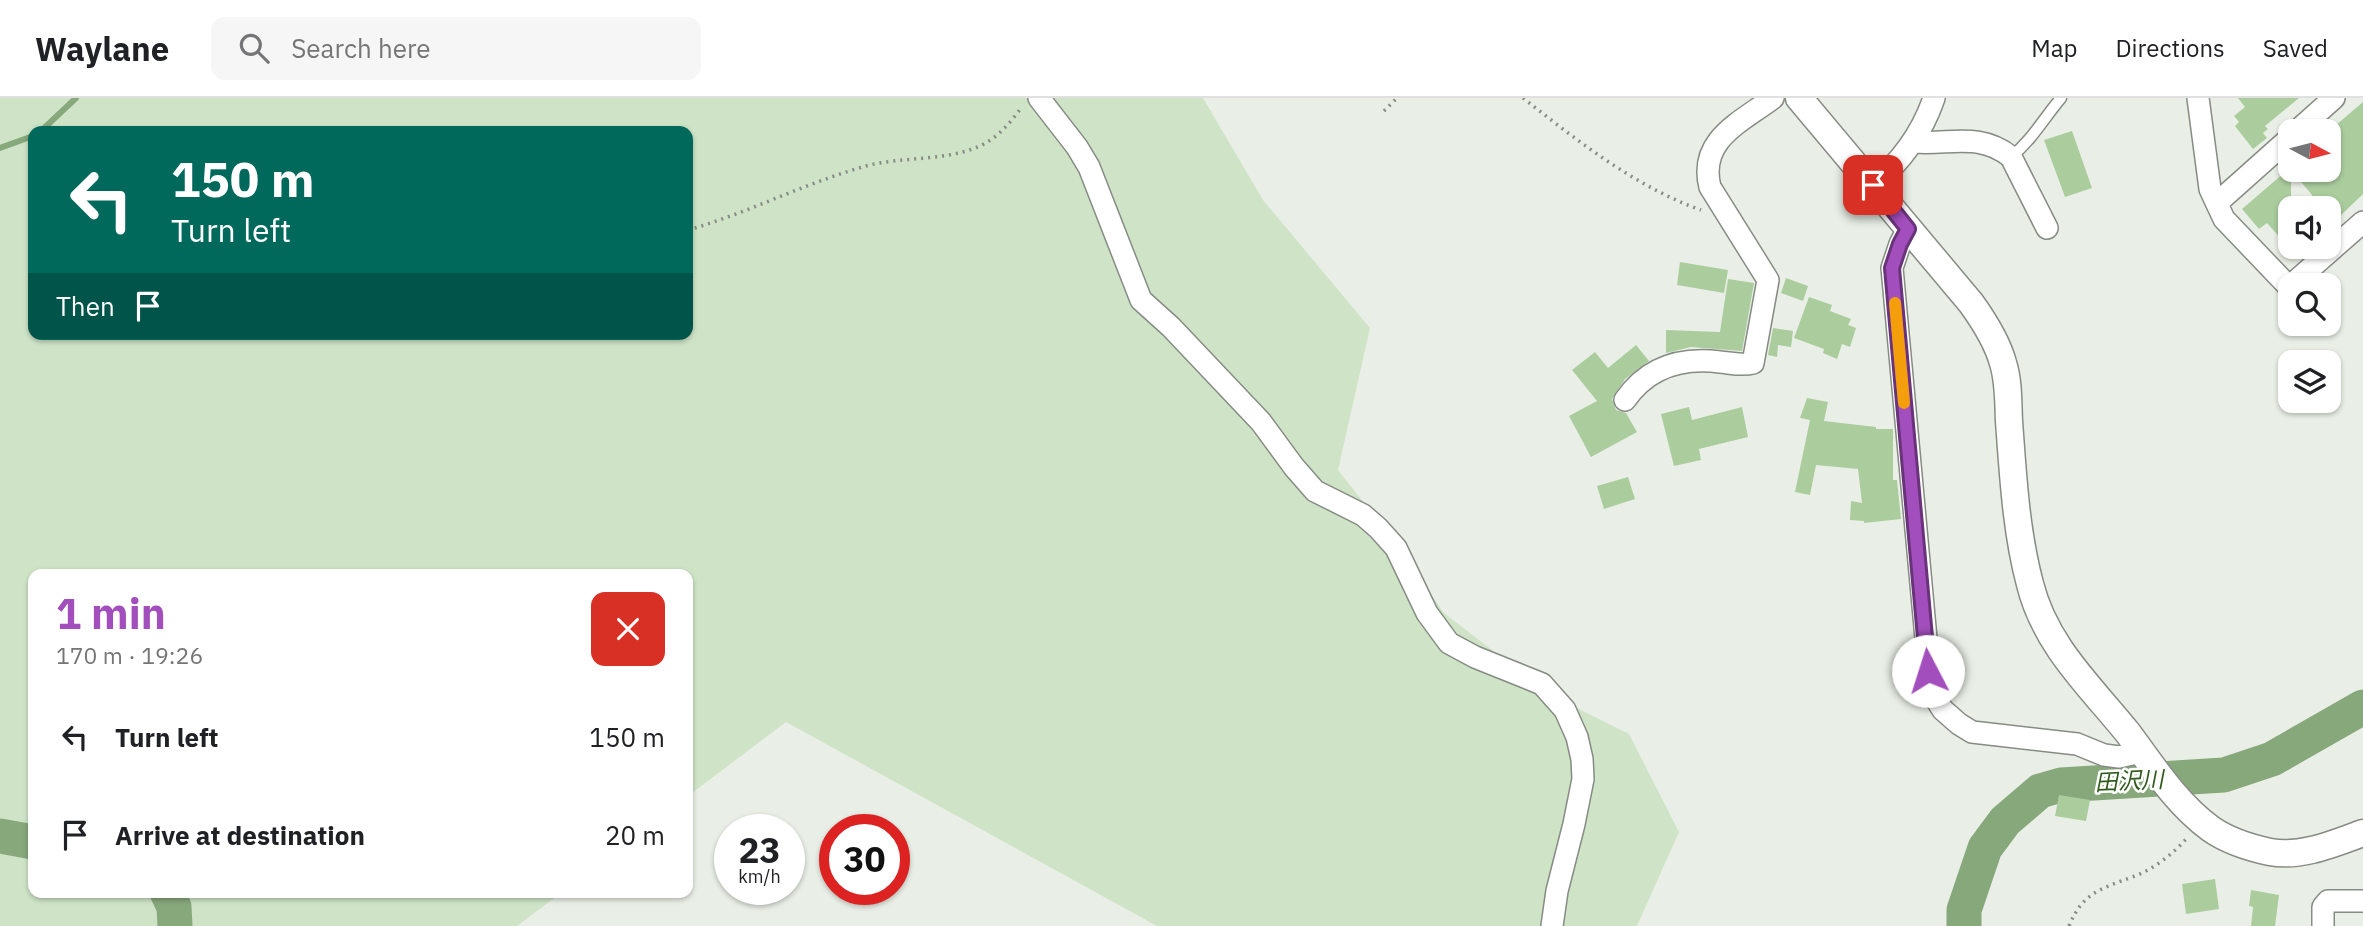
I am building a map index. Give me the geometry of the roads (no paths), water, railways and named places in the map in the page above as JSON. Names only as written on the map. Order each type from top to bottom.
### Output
[{"type":"street","points":[[1625,400],[1650,373],[1667,365],[1686,360],[1753,363],[1768,280],[1710,187],[1706,174],[1710,151],[1720,137],[1773,98]]},
{"type":"street","points":[[1798,98],[1971,303],[1985,323],[2002,359],[2007,385],[2022,550],[2042,620],[2057,648],[2148,762],[2198,818],[2217,832],[2239,842],[2282,853],[2306,850],[2363,833]]},
{"type":"street","points":[[1873,185],[1889,172],[1914,142],[1934,98]]},
{"type":"street","points":[[2198,98],[2210,188],[2224,219],[2289,287],[2363,222]]},
{"type":"street","points":[[2310,119],[2334,98]]},
{"type":"street","points":[[1031,101],[1077,147],[1089,167],[1141,300],[1171,327],[1261,422],[1315,491],[1363,515],[1396,548],[1427,613],[1448,643],[1542,684],[1565,710],[1577,737],[1583,779],[1557,891],[1552,926]]},
{"type":"street","points":[[1914,142],[1986,142],[2011,157],[2048,229]]},
{"type":"street","points":[[2217,203],[2278,149]]},
{"type":"street","points":[[1908,229],[1892,268],[1928,671],[1934,696],[1950,717],[1972,732],[2077,744],[2104,755],[2148,762]]},
{"type":"street","points":[[2323,926],[2323,907],[2328,901],[2363,901]]},
{"type":"lane","points":[[2011,157],[2028,143],[2061,98]]},
{"type":"waterway","points":[[46,126],[76,98]]},
{"type":"waterway","points":[[0,148],[28,138]]},
{"type":"waterway","name":"田沢川","points":[[1964,926],[1964,910],[1985,848],[2005,821],[2040,791],[2061,785],[2224,775],[2272,759],[2363,707]]},
{"type":"waterway","points":[[0,836],[28,841]]},
{"type":"waterway","points":[[170,898],[174,907],[175,926]]}]
